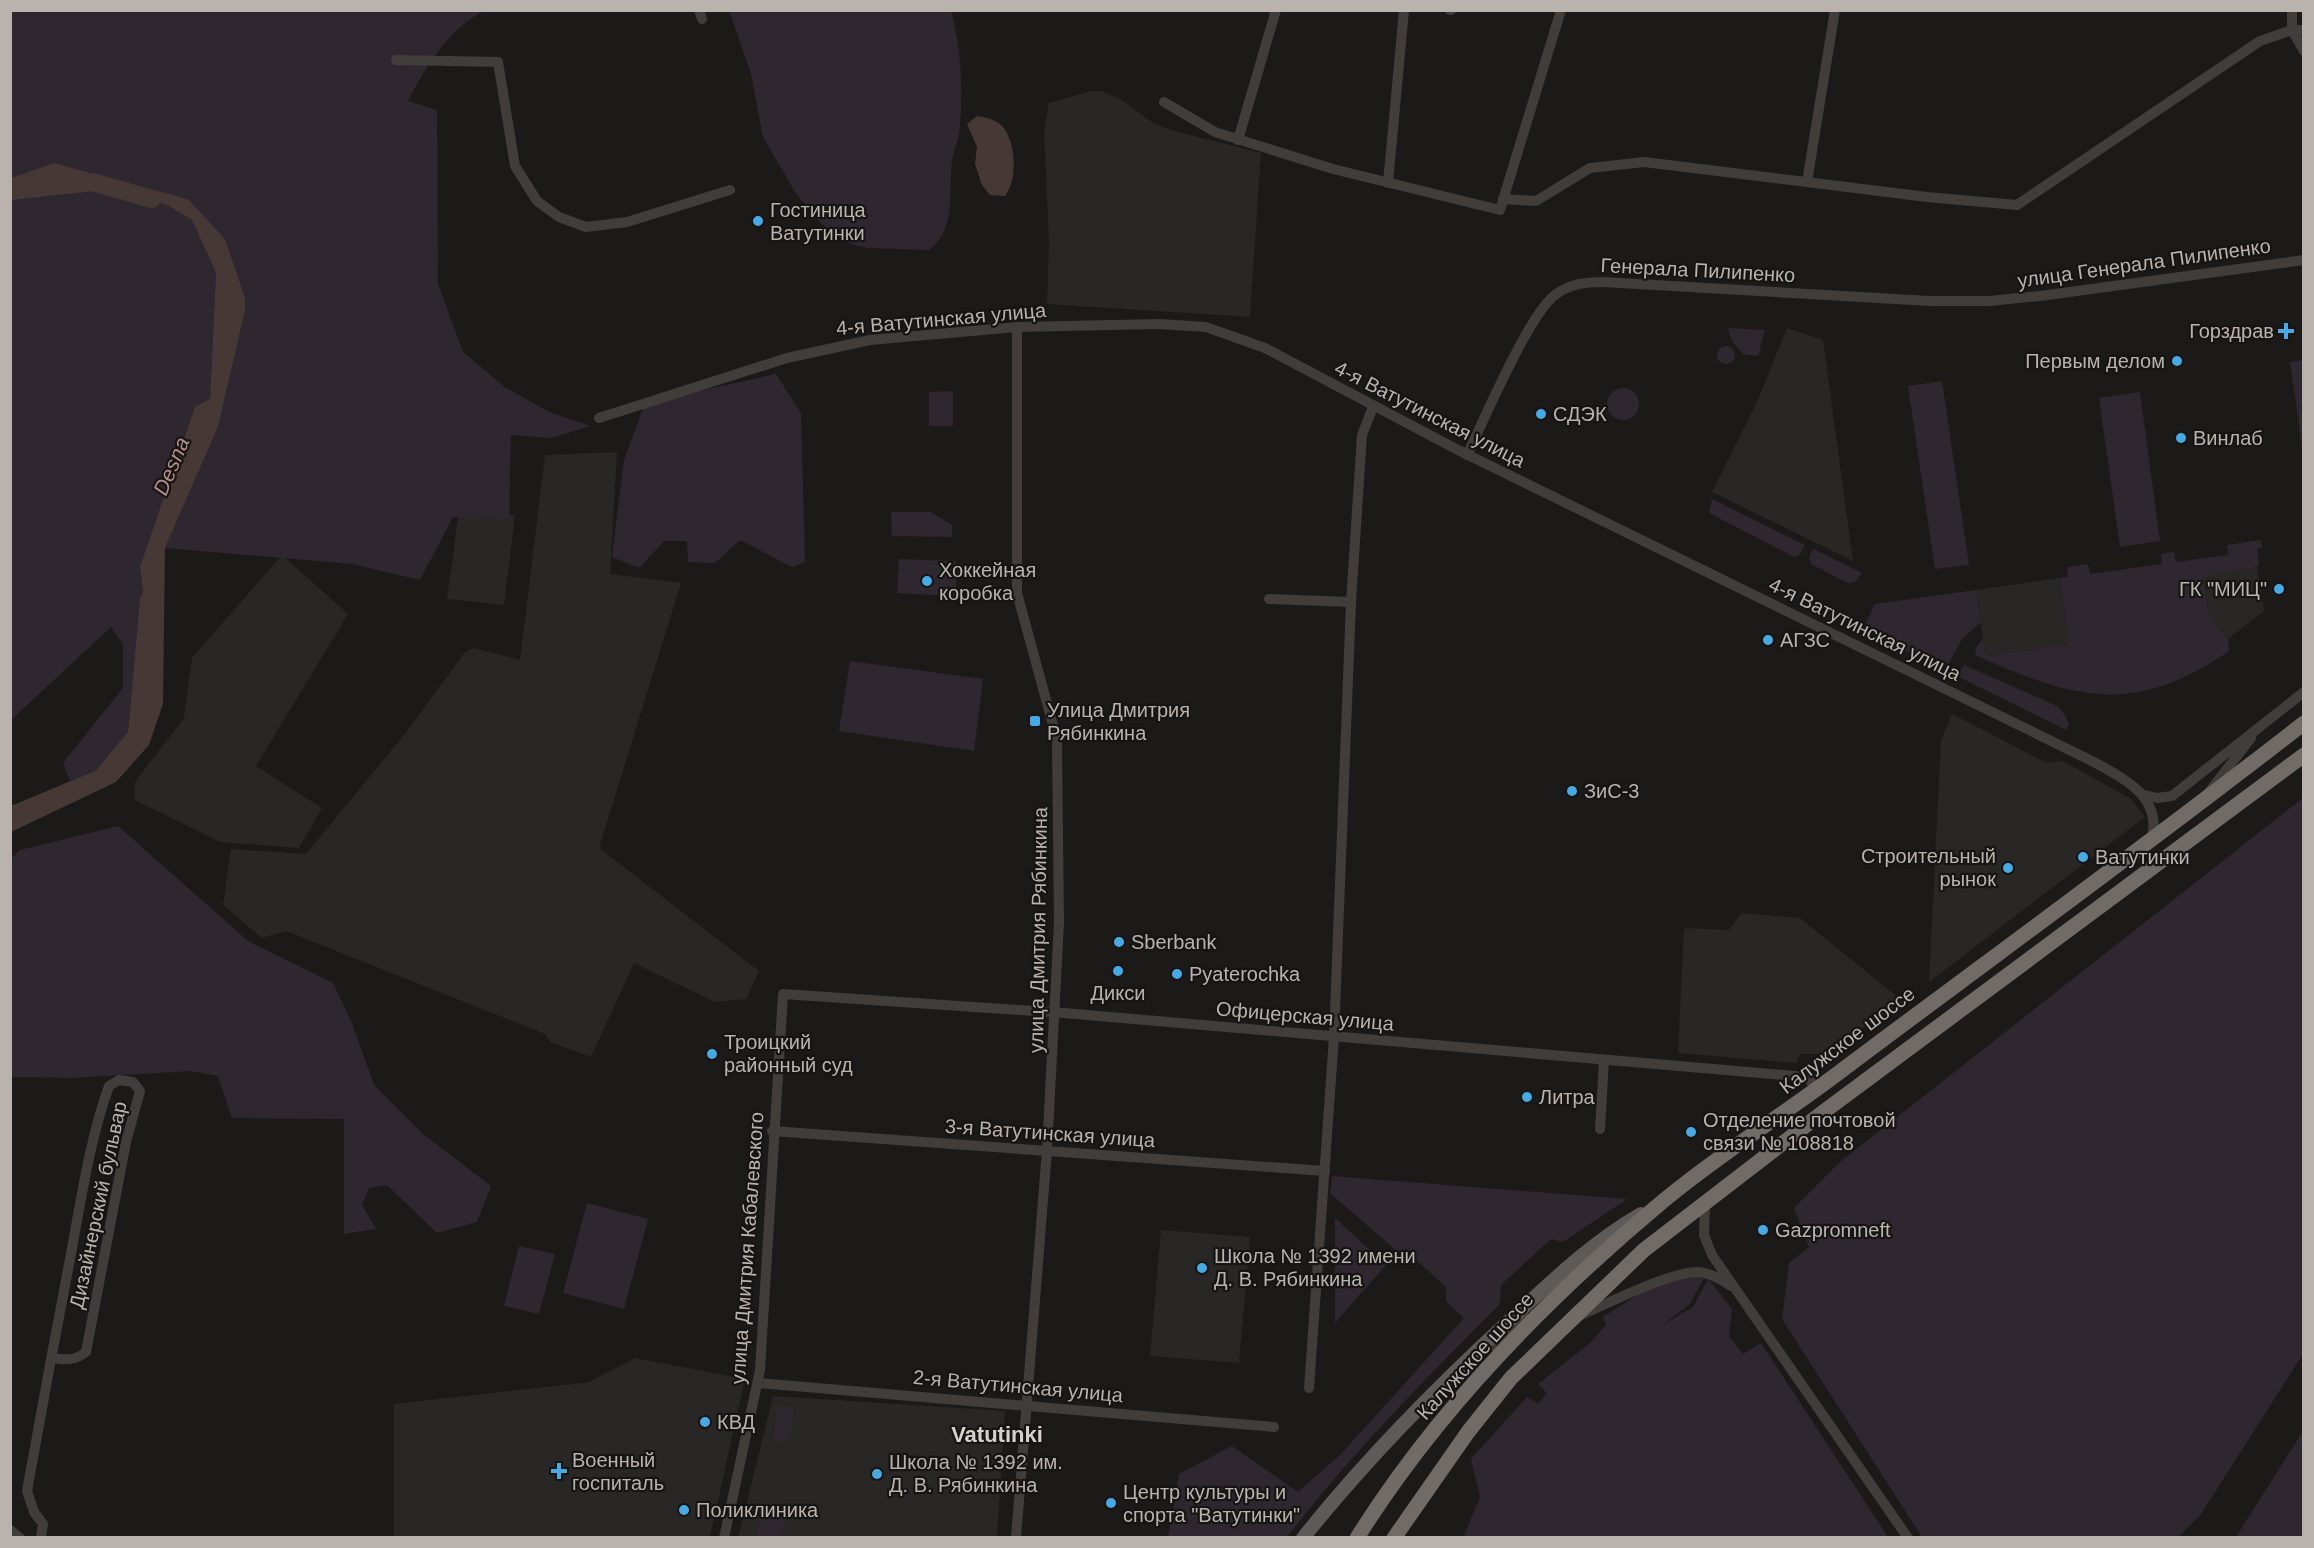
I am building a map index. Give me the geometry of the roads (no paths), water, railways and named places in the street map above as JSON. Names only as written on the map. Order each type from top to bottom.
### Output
[{"type":"highway","name":"Калужское шоссе","points":[[1358,1538],[1385,1494],[1494,1361],[1562,1293],[1661,1203],[2151,842],[2304,723]]},
{"type":"highway","points":[[1394,1538],[1468,1432],[1511,1378],[1644,1250],[1705,1202],[2304,755]]},
{"type":"main road","points":[[1303,1538],[1369,1459],[1413,1413],[1538,1294],[1614,1230],[1661,1203]]},
{"type":"street","points":[[1238,140],[1276,10]]},
{"type":"street","points":[[1389,183],[1404,10]]},
{"type":"street","points":[[1164,102],[1215,132],[1238,140],[1333,169],[1500,210],[1561,10]]},
{"type":"street","points":[[1807,182],[1834,10]]},
{"type":"street","points":[[2292,10],[2292,30],[2304,51]]},
{"type":"street","points":[[1503,199],[1536,201],[1590,168],[1644,162],[2017,204],[2260,41],[2292,30],[2304,30]]},
{"type":"street","points":[[396,60],[498,62],[515,166],[537,201],[559,217],[586,227],[627,222],[730,190]]},
{"type":"street","name":"улица Генерала Пилипенко","points":[[1989,301],[2304,260]]},
{"type":"street","name":"Генерала Пилипенко","points":[[1467,455],[1538,313],[1556,294],[1574,285],[1603,282],[1930,301],[1989,301]]},
{"type":"street","name":"4-я Ватутинская улица","points":[[599,418],[709,381],[828,348],[870,340],[1017,327],[1160,324],[1206,327],[1265,348],[1467,455],[2061,744],[2108,770],[2145,795]]},
{"type":"street","name":"улица Дмитрия Рябинкина","points":[[1016,1538],[1056,1013],[1059,759],[1057,740],[1017,593],[1017,327]]},
{"type":"street","points":[[1309,1388],[1334,1037],[1351,602],[1362,435],[1373,407]]},
{"type":"street","points":[[1269,599],[1351,602]]},
{"type":"street","points":[[2145,795],[2157,798],[2172,796],[2304,692]]},
{"type":"street","points":[[2202,802],[2242,748],[2274,714]]},
{"type":"street","points":[[2145,795],[2153,818],[2151,842]]},
{"type":"street","name":"Офицерская улица","points":[[783,994],[1056,1013],[1807,1077],[1818,1089]]},
{"type":"street","name":"улица Дмитрия Кабалевского","points":[[724,1538],[758,1383],[772,1131],[783,994]]},
{"type":"street","points":[[1600,1129],[1604,1060]]},
{"type":"street","name":"Дизайнерский бульвар","points":[[41,1538],[43,1524],[34,1512],[27,1491],[51,1358],[95,1126],[109,1086],[119,1080],[133,1082],[140,1090],[126,1142],[86,1352],[78,1358],[66,1360],[51,1358]]},
{"type":"street","name":"3-я Ватутинская улица","points":[[772,1131],[1325,1171]]},
{"type":"street","points":[[1705,1202],[1704,1235],[1712,1255],[1908,1538]]},
{"type":"street","points":[[1571,1320],[1629,1293],[1696,1272],[1712,1275],[1737,1289]]},
{"type":"street","points":[[1459,1401],[1538,1294]]},
{"type":"street","name":"2-я Ватутинская улица","points":[[758,1383],[1028,1404],[1274,1427]]},
{"type":"street","points":[[10,1530],[20,1538]]},
{"type":"waterway","name":"Desna","points":[[10,191],[92,182],[152,199]]},
{"type":"waterway","name":"Desna","points":[[100,780],[137,735],[149,600]]},
{"type":"place","name":"Гостиница Ватутинки","points":[[758,221]]},
{"type":"place","name":"Горздрав","points":[[2286,331]]},
{"type":"place","name":"Первым делом","points":[[2177,361]]},
{"type":"place","name":"СДЭК","points":[[1541,414]]},
{"type":"place","name":"Винлаб","points":[[2181,438]]},
{"type":"place","name":"Хоккейная коробка","points":[[927,581]]},
{"type":"place","name":"ГК \"МИЦ\"","points":[[2279,589]]},
{"type":"place","name":"АГЗС","points":[[1768,640]]},
{"type":"place","name":"Улица Дмитрия Рябинкина","points":[[1035,721]]},
{"type":"place","name":"ЗиС-3","points":[[1572,791]]},
{"type":"place","name":"Ватутинки","points":[[2083,857]]},
{"type":"place","name":"Строительный рынок","points":[[2008,868]]},
{"type":"place","name":"Sberbank","points":[[1119,942]]},
{"type":"place","name":"Дикси","points":[[1118,971]]},
{"type":"place","name":"Pyaterochka","points":[[1177,974]]},
{"type":"place","name":"Троицкий районный суд","points":[[712,1054]]},
{"type":"place","name":"Литра","points":[[1527,1097]]},
{"type":"place","name":"Отделение почтовой связи № 108818","points":[[1691,1132]]},
{"type":"place","name":"Gazpromneft","points":[[1763,1230]]},
{"type":"place","name":"Школа № 1392 имени Д. В. Рябинкина","points":[[1202,1268]]},
{"type":"place","name":"КВД","points":[[705,1422]]},
{"type":"place","name":"Военный госпиталь","points":[[559,1471]]},
{"type":"place","name":"Школа № 1392 им. Д. В. Рябинкина","points":[[877,1474]]},
{"type":"place","name":"Центр культуры и спорта \"Ватутинки\"","points":[[1111,1503]]},
{"type":"place","name":"Поликлиника","points":[[684,1510]]},
{"type":"district","name":"Vatutinki","points":[[997,1434]]}]
